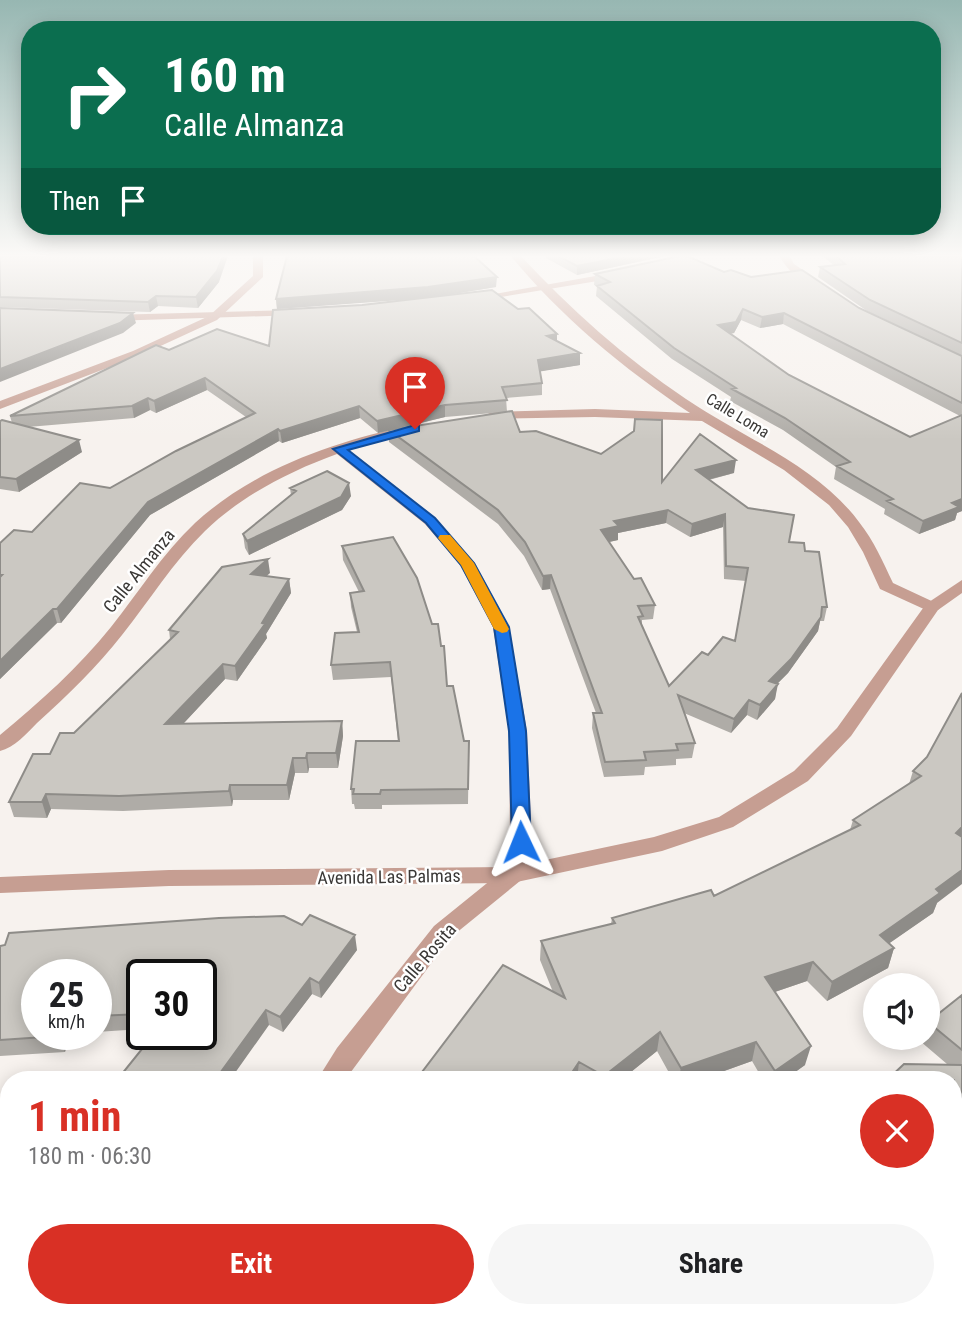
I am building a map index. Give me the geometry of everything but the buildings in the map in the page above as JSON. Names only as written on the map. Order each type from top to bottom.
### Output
[{"type":"street","points":[[98,317],[243,316]]},
{"type":"street","name":"Calle Loma","points":[[575,316],[704,417],[813,482],[836,502],[854,523],[874,554],[886,586],[932,607]]},
{"type":"street","points":[[0,405],[137,353],[213,318]]},
{"type":"street","points":[[478,418],[594,413],[704,417]]},
{"type":"street","name":"Calle Almanza","points":[[0,745],[104,646],[163,567],[203,524],[262,484],[339,449],[390,433],[428,427]]},
{"type":"street","points":[[339,449],[430,521],[467,563],[501,627],[518,731],[521,842],[512,875]]},
{"type":"street","name":"Avenida Las Palmas","points":[[0,885],[169,877],[512,875],[655,845],[726,822],[802,776],[844,732],[932,607],[962,585]]},
{"type":"street","name":"Calle Rosita","points":[[336,1071],[442,932],[512,875]]},
{"type":"slow traffic","points":[[445,538],[467,563],[502,629]]},
{"type":"route","points":[[415,429],[390,433],[339,449],[430,521],[467,563],[501,627],[518,731],[521,842]]}]
